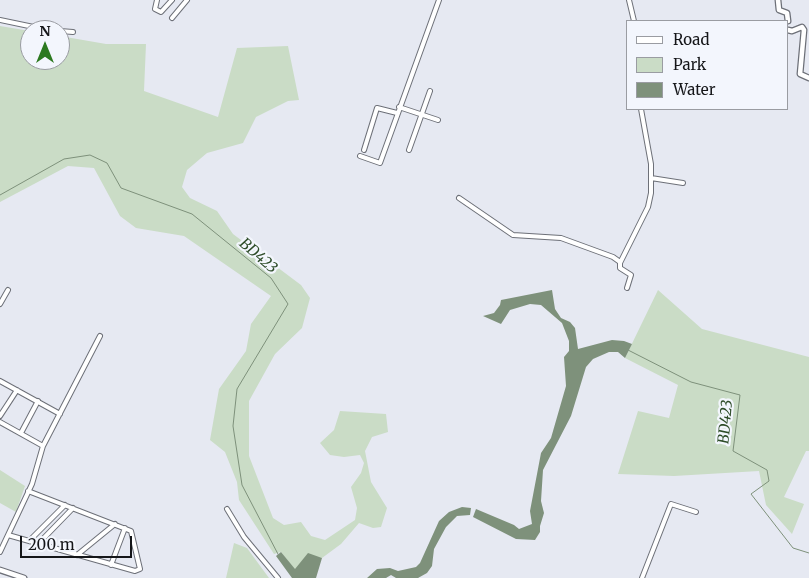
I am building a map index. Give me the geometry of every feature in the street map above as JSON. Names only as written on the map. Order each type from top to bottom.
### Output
[{"type":"street","points":[[157,0],[155,10],[161,12],[172,0]]},
{"type":"street","points":[[172,18],[187,0]]},
{"type":"street","points":[[360,156],[380,163],[439,0]]},
{"type":"street","points":[[629,0],[634,20]]},
{"type":"street","points":[[778,0],[778,9],[787,13],[788,20]]},
{"type":"street","points":[[0,20],[20,24]]},
{"type":"street","points":[[789,30],[802,27],[804,30],[800,74],[809,78]]},
{"type":"street","points":[[408,150],[430,91]]},
{"type":"street","points":[[399,107],[438,120]]},
{"type":"street","points":[[364,150],[377,108],[397,113]]},
{"type":"street","points":[[627,288],[630,275],[620,268],[620,262],[648,208],[651,178],[651,164],[640,110]]},
{"type":"street","points":[[651,178],[683,183]]},
{"type":"street","points":[[460,198],[513,235],[561,238],[613,257],[620,262]]},
{"type":"street","points":[[0,304],[8,290]]},
{"type":"street","points":[[0,552],[2,544],[28,491],[44,446],[100,336]]},
{"type":"street","points":[[0,381],[60,414]]},
{"type":"street","points":[[17,390],[0,418],[44,446]]},
{"type":"street","points":[[21,433],[38,401]]},
{"type":"street","points":[[8,535],[135,572],[140,569],[132,533],[125,528],[28,491]]},
{"type":"street","points":[[642,578],[671,504],[696,512]]},
{"type":"street","points":[[29,541],[65,505]]},
{"type":"street","points":[[38,544],[73,508]]},
{"type":"street","points":[[227,509],[244,537],[278,578]]},
{"type":"street","points":[[76,555],[116,524]]},
{"type":"street","points":[[111,564],[125,528]]},
{"type":"street","points":[[0,570],[12,576],[24,578]]},
{"type":"green space","points":[[0,26],[20,29],[20,70],[70,70],[70,38],[106,44],[146,44],[144,91],[218,117],[237,48],[288,46],[299,100],[288,101],[256,117],[243,143],[207,153],[187,170],[182,187],[190,198],[217,211],[233,234],[301,285],[310,298],[302,328],[275,354],[249,401],[249,456],[273,518],[284,525],[301,522],[311,536],[325,540],[355,520],[357,508],[351,487],[361,473],[364,463],[360,455],[344,457],[330,455],[320,443],[334,430],[340,411],[386,414],[388,432],[372,437],[365,451],[371,482],[387,508],[381,527],[373,528],[359,523],[341,544],[322,558],[312,556],[295,570],[281,552],[274,554],[239,500],[237,482],[225,452],[210,440],[219,389],[246,351],[251,324],[271,296],[184,236],[136,228],[120,216],[94,168],[68,166],[0,202]]},
{"type":"green space","points":[[658,290],[702,329],[809,357],[809,451],[806,451],[784,497],[804,504],[792,534],[766,505],[759,471],[674,476],[618,474],[638,411],[669,418],[678,385],[625,358]]},
{"type":"green space","points":[[0,470],[25,486],[16,512],[0,503]]},
{"type":"green space","points":[[234,543],[247,548],[269,578],[226,578]]},
{"type":"water","points":[[552,290],[555,309],[561,318],[570,322],[575,328],[578,349],[612,340],[632,344],[625,358],[618,352],[609,352],[593,359],[586,367],[571,416],[543,470],[541,501],[544,513],[540,532],[535,540],[516,539],[473,517],[476,509],[514,525],[519,529],[532,524],[530,511],[541,453],[551,438],[566,386],[564,357],[569,351],[569,341],[562,323],[541,305],[530,304],[510,310],[501,324],[483,316],[494,313],[501,300]]},
{"type":"water","points":[[462,507],[471,508],[470,515],[457,516],[446,527],[434,549],[432,566],[427,573],[418,578],[396,578],[391,575],[386,578],[367,578],[377,569],[390,568],[398,571],[416,567],[420,563],[439,521],[449,512]]},
{"type":"water","points":[[281,552],[295,569],[308,553],[322,558],[316,578],[292,578],[276,556]]},
{"type":"waterway","name":"BD423","points":[[0,195],[64,159],[90,155],[107,163],[121,188],[192,214],[271,278],[288,304],[237,389],[233,426],[242,485],[279,556]]},
{"type":"waterway","name":"BD423","points":[[628,350],[691,382],[740,395],[733,451],[767,470],[769,481],[751,494],[793,548],[809,553]]}]
